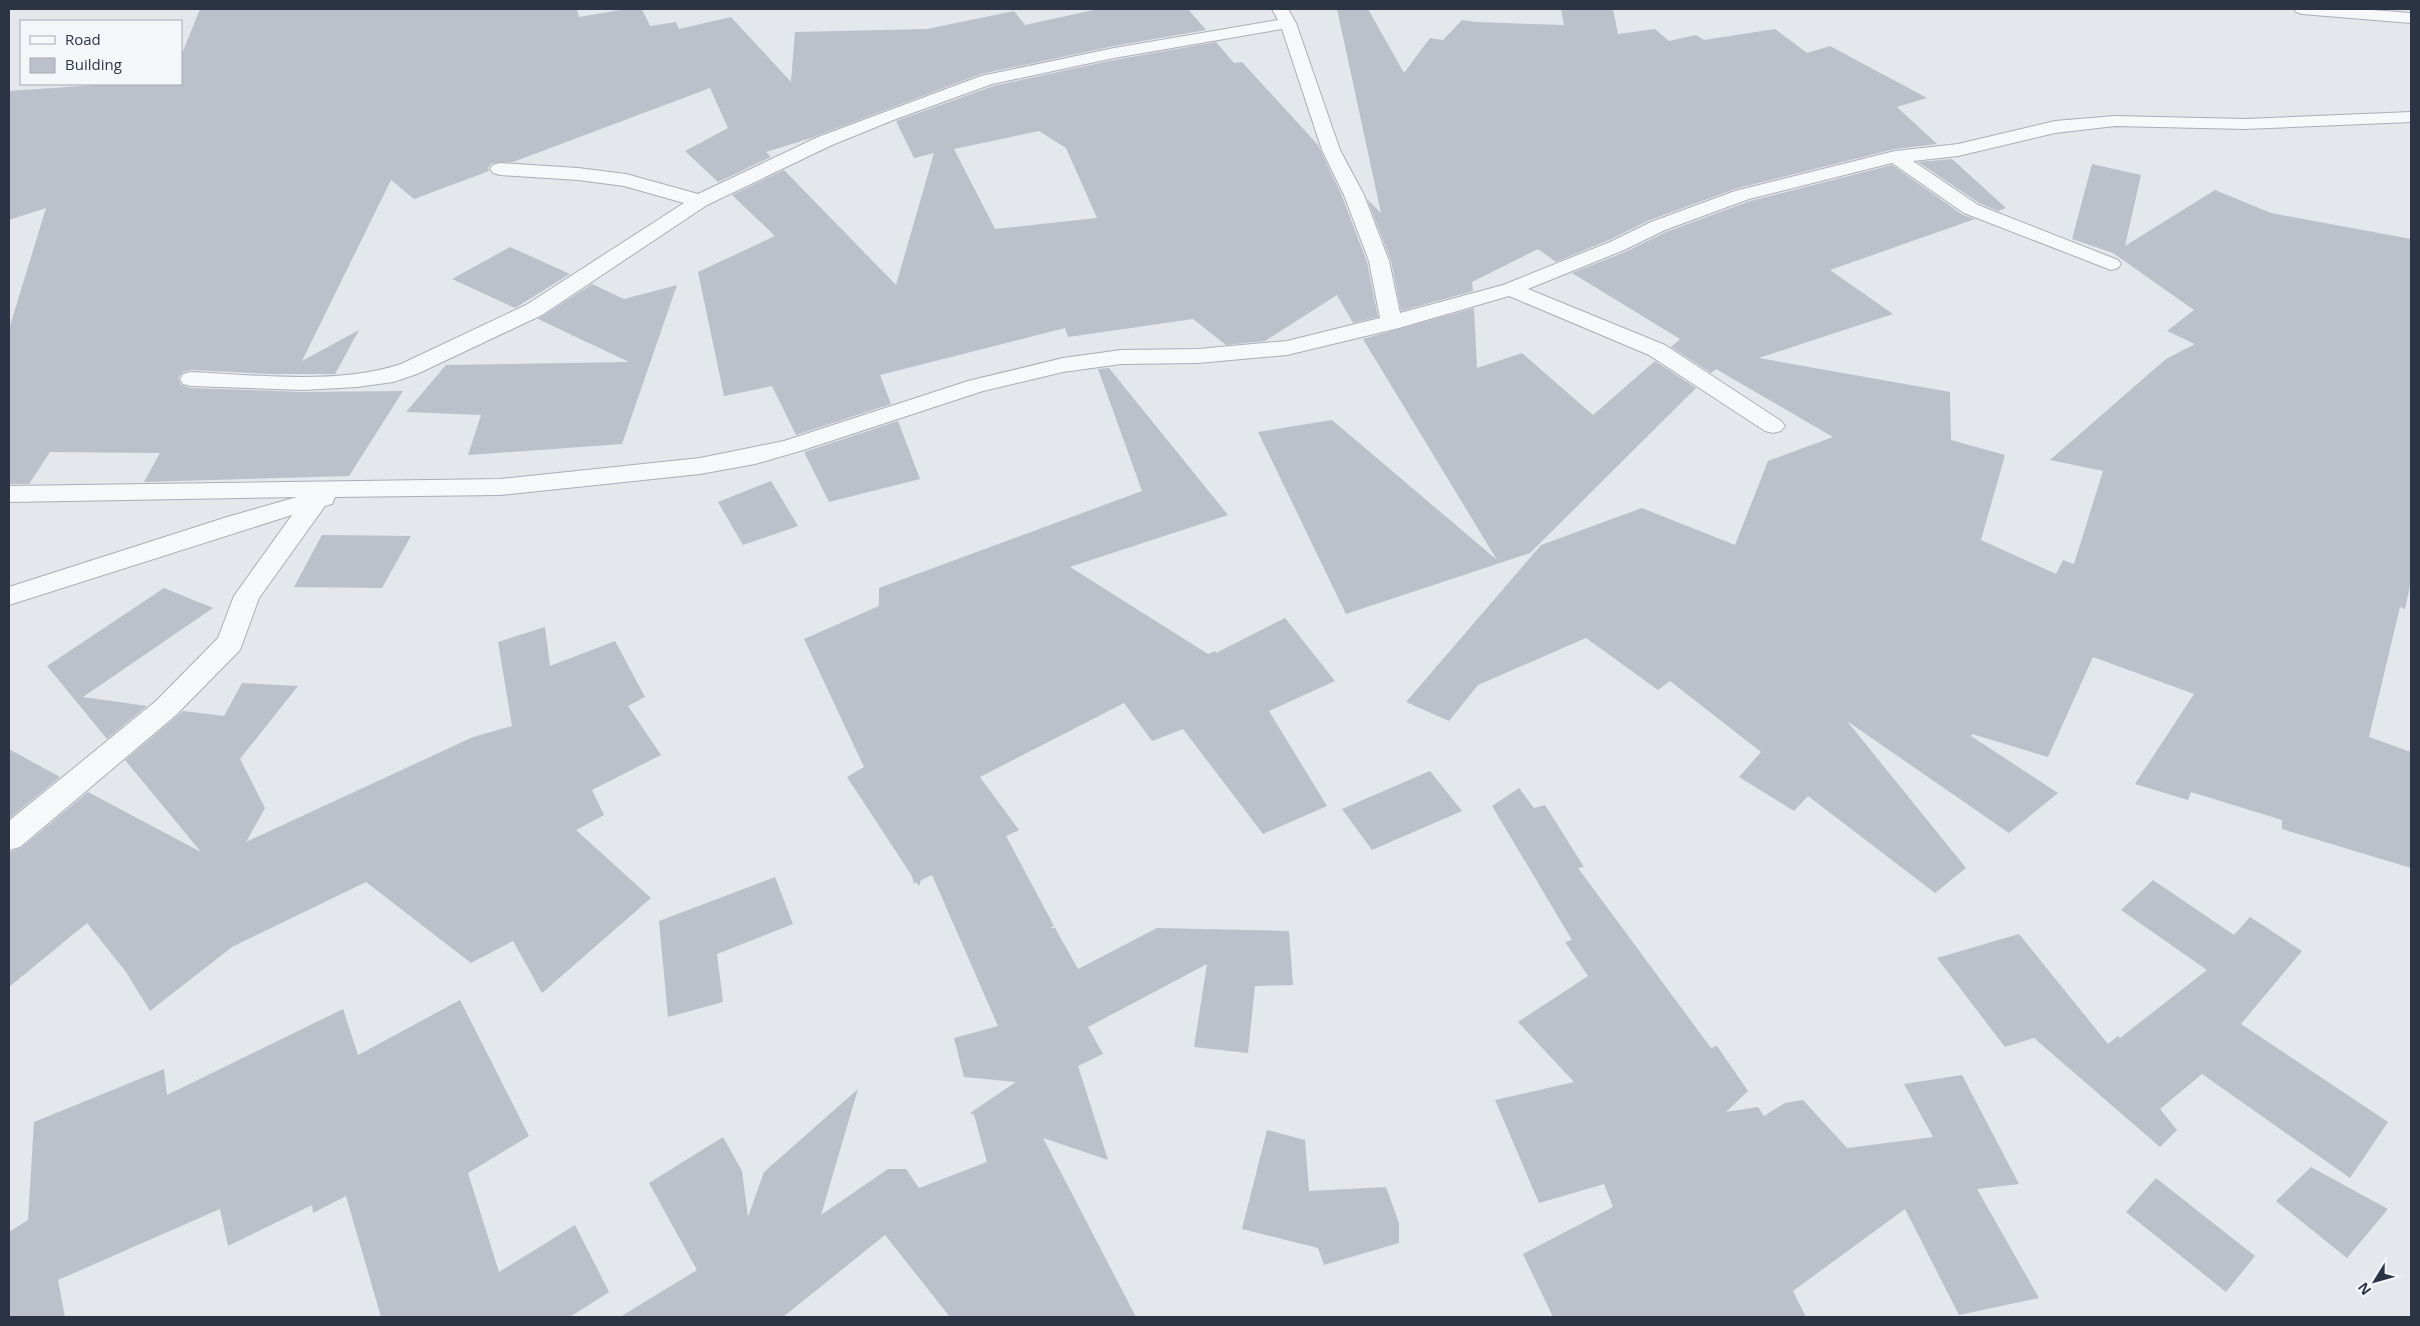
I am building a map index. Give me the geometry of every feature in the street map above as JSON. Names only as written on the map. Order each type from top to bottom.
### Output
[{"type":"street","points":[[2302,9],[2411,18]]},
{"type":"street","points":[[191,379],[303,383],[385,377],[409,369],[534,310],[700,201],[825,140],[964,86],[1056,64],[1284,16],[1330,150],[1354,195],[1378,261],[1387,294],[1391,323]]},
{"type":"street","points":[[9,494],[500,487],[700,466],[755,456],[792,446],[976,386],[1063,365],[1121,358],[1198,356],[1287,348],[1391,323],[1510,289],[1617,246],[1658,226],[1742,195],[1895,157],[1958,150],[2055,127],[2115,122],[2245,124],[2411,117]]},
{"type":"street","points":[[1895,157],[1971,209],[2112,264]]},
{"type":"street","points":[[500,169],[570,173],[626,180],[700,201]]},
{"type":"street","points":[[1510,289],[1656,350],[1774,426]]},
{"type":"street","points":[[9,596],[190,537],[354,488]]},
{"type":"street","points":[[9,838],[166,708],[230,643],[247,596],[316,500]]},
{"type":"building","points":[[200,9],[577,9],[579,17],[626,9],[642,9],[650,26],[676,22],[679,29],[731,17],[791,82],[795,32],[927,29],[1014,11],[1025,25],[1098,9],[1188,9],[1206,30],[1114,46],[981,74],[811,138],[766,152],[771,157],[718,182],[685,151],[728,128],[710,88],[513,162],[492,163],[488,168],[489,171],[414,199],[391,180],[302,361],[359,330],[335,374],[270,374],[191,370],[183,372],[178,378],[181,385],[191,388],[303,392],[403,391],[349,476],[144,482],[160,453],[50,452],[29,484],[9,484],[9,329],[46,208],[9,220],[9,91],[96,85],[182,85],[182,54]]},
{"type":"building","points":[[1337,9],[1368,9],[1404,73],[1430,38],[1443,40],[1462,20],[1564,25],[1561,9],[1613,9],[1618,34],[1655,29],[1669,41],[1696,35],[1704,40],[1775,29],[1807,53],[1830,46],[1927,98],[1897,107],[1937,144],[1895,149],[1735,189],[1650,220],[1609,240],[1556,262],[1538,249],[1472,282],[1473,291],[1401,311],[1391,261],[1367,199],[1381,213]]},
{"type":"building","points":[[1216,42],[1234,63],[1242,62],[1318,145],[1342,196],[1367,262],[1378,317],[1353,323],[1337,295],[1265,341],[1226,345],[1193,319],[1068,337],[1065,328],[880,375],[891,404],[796,435],[772,386],[724,396],[698,272],[775,236],[732,195],[784,170],[896,285],[934,153],[914,158],[896,121],[993,86],[1114,60]],"holes":[[[1039,131],[1066,148],[1097,218],[995,229],[954,149]]]},
{"type":"building","points":[[1952,159],[2006,208],[1998,211],[1979,203],[1918,162]]},
{"type":"building","points":[[2092,164],[2141,175],[2125,246],[2215,190],[2271,213],[2411,239],[2411,581],[2405,609],[2400,607],[2369,737],[2411,752],[2411,868],[2282,829],[2282,820],[2191,792],[2188,800],[2135,784],[2194,694],[2093,657],[2048,757],[1972,734],[1971,736],[2058,793],[2009,833],[1847,721],[1966,868],[1935,893],[1808,796],[1794,811],[1739,777],[1761,752],[1670,681],[1658,690],[1586,638],[1478,685],[1449,721],[1406,702],[1541,545],[1642,508],[1735,545],[1768,461],[1833,437],[1716,369],[1711,373],[1671,347],[1680,339],[1572,273],[1625,252],[1666,232],[1750,201],[1892,165],[1963,215],[1975,219],[1830,270],[1893,314],[1759,358],[1950,392],[1951,440],[2005,455],[1981,540],[2056,574],[2063,560],[2074,564],[2103,471],[2050,460],[2166,359],[2195,344],[2167,331],[2194,310],[2113,253],[2072,239]]},
{"type":"building","points":[[510,247],[570,274],[515,308],[452,279]]},
{"type":"building","points":[[592,284],[624,299],[677,285],[622,444],[468,455],[481,415],[406,412],[446,365],[629,362],[538,319]]},
{"type":"building","points":[[1474,308],[1477,368],[1522,353],[1593,415],[1655,361],[1696,388],[1530,553],[1346,614],[1258,432],[1332,420],[1497,560],[1363,339]]},
{"type":"building","points":[[1109,368],[1228,515],[1070,567],[1208,654],[1215,651],[1216,653],[1285,618],[1335,681],[1269,711],[1327,806],[1263,834],[1183,729],[1152,741],[1124,703],[980,777],[1019,830],[1006,836],[1054,926],[1050,928],[1055,928],[1078,969],[1157,928],[1289,931],[1293,985],[1255,986],[1248,1053],[1194,1047],[1207,964],[1088,1027],[1103,1054],[1078,1066],[1108,1160],[1043,1138],[1136,1317],[950,1317],[885,1235],[783,1317],[620,1317],[697,1270],[649,1183],[723,1137],[742,1171],[748,1217],[764,1172],[858,1089],[821,1215],[888,1169],[906,1169],[919,1188],[987,1162],[974,1115],[970,1113],[1016,1082],[964,1077],[954,1038],[998,1026],[932,875],[921,880],[919,886],[916,882],[914,884],[912,876],[847,777],[864,767],[804,639],[879,606],[879,588],[1142,491],[1098,369]]},
{"type":"building","points":[[898,421],[920,479],[829,502],[804,452]]},
{"type":"building","points":[[771,481],[798,526],[743,545],[718,502]]},
{"type":"building","points":[[322,535],[411,536],[382,588],[294,587]]},
{"type":"building","points":[[164,588],[213,608],[83,697],[147,706],[107,739],[47,666]]},
{"type":"building","points":[[545,627],[550,666],[615,641],[645,697],[628,706],[661,755],[592,790],[604,815],[576,830],[651,898],[542,993],[513,941],[471,963],[366,882],[232,947],[150,1011],[126,972],[87,923],[9,987],[9,852],[21,848],[88,792],[201,852],[125,760],[183,711],[224,716],[242,683],[298,686],[240,759],[265,808],[246,842],[473,737],[512,726],[498,642]]},
{"type":"building","points":[[9,749],[60,777],[9,819]]},
{"type":"building","points":[[1430,771],[1462,811],[1372,850],[1342,809]]},
{"type":"building","points":[[1519,788],[1534,808],[1545,805],[1584,867],[1578,868],[1711,1048],[1717,1046],[1748,1091],[1726,1112],[1758,1107],[1764,1116],[1785,1103],[1803,1100],[1847,1148],[1933,1137],[1904,1084],[1962,1075],[2019,1184],[1977,1189],[2039,1298],[1959,1315],[1905,1209],[1793,1291],[1806,1317],[1553,1317],[1523,1254],[1613,1207],[1604,1184],[1539,1203],[1495,1100],[1574,1082],[1518,1022],[1588,976],[1565,942],[1572,940],[1492,806]]},
{"type":"building","points":[[775,877],[793,924],[717,954],[723,1002],[668,1017],[659,921]]},
{"type":"building","points":[[2153,880],[2234,935],[2250,917],[2302,951],[2241,1024],[2388,1122],[2350,1178],[2202,1074],[2160,1109],[2177,1130],[2160,1147],[2034,1038],[2005,1047],[1937,958],[2019,934],[2108,1044],[2118,1036],[2120,1038],[2207,970],[2121,910]]},
{"type":"building","points":[[460,1000],[529,1136],[468,1173],[499,1272],[575,1225],[609,1292],[570,1317],[381,1317],[346,1196],[313,1213],[312,1205],[228,1246],[220,1209],[58,1280],[65,1317],[9,1317],[9,1232],[28,1220],[34,1122],[164,1069],[167,1095],[343,1009],[358,1055]]},
{"type":"building","points":[[1267,1130],[1305,1140],[1309,1191],[1386,1187],[1399,1223],[1399,1243],[1324,1265],[1318,1248],[1242,1229]]},
{"type":"building","points":[[2311,1167],[2388,1209],[2347,1258],[2276,1201]]},
{"type":"building","points":[[2156,1178],[2255,1256],[2226,1292],[2126,1212]]}]
